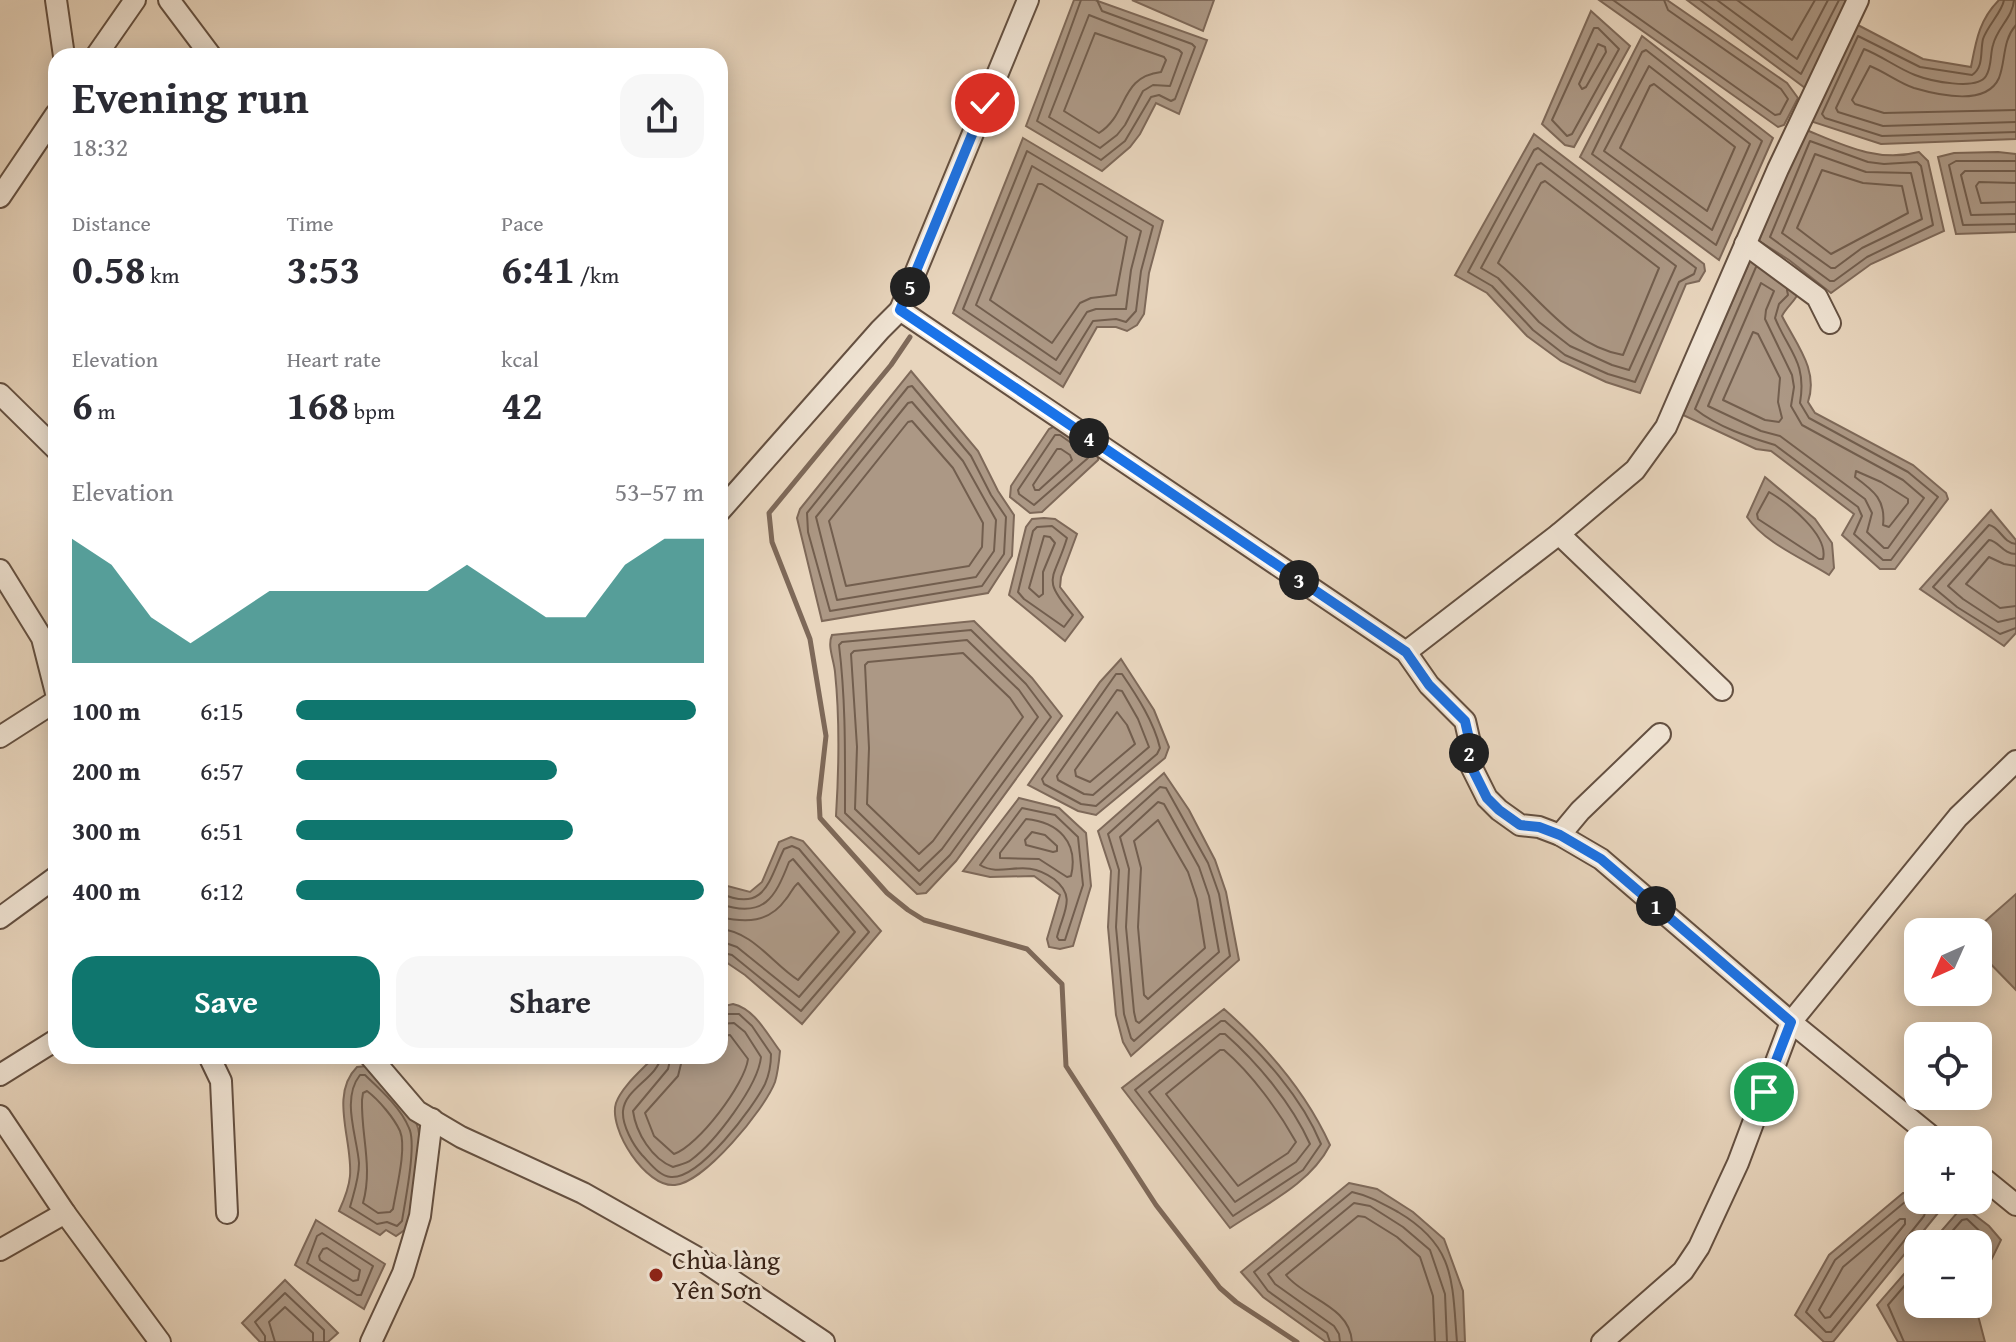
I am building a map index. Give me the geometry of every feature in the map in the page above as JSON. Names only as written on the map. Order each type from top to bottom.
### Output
[{"type":"street","points":[[56,0],[63,48]]},
{"type":"street","points":[[102,48],[135,0]]},
{"type":"street","points":[[169,0],[205,48]]},
{"type":"street","points":[[728,502],[900,310],[1028,0]]},
{"type":"street","points":[[1406,652],[1559,534],[1635,470],[1666,427],[1778,169],[1858,0]]},
{"type":"street","points":[[0,197],[48,126]]},
{"type":"street","points":[[1745,244],[1817,297],[1830,323]]},
{"type":"street","points":[[900,310],[1406,652],[1429,685],[1465,721],[1470,743],[1469,762],[1487,798],[1520,825],[1539,827],[1560,835],[1601,859],[1791,1022],[1919,1126]]},
{"type":"street","points":[[0,394],[48,441]]},
{"type":"street","points":[[1559,534],[1722,690]]},
{"type":"street","points":[[0,570],[42,638],[48,662]]},
{"type":"street","points":[[0,737],[48,706]]},
{"type":"street","points":[[1560,835],[1580,811],[1660,734]]},
{"type":"street","points":[[1602,1342],[1683,1271],[1699,1247],[1738,1163],[1791,1022],[1958,817],[2016,761]]},
{"type":"street","points":[[0,918],[48,883]]},
{"type":"street","points":[[0,1075],[48,1045]]},
{"type":"street","points":[[213,1064],[221,1081],[227,1213]]},
{"type":"street","points":[[377,1064],[417,1111],[461,1137],[583,1193],[624,1216],[705,1262],[824,1342]]},
{"type":"street","points":[[0,1116],[65,1213],[160,1342]]},
{"type":"street","points":[[371,1342],[403,1273],[420,1216],[432,1119]]},
{"type":"street","points":[[1992,1185],[2016,1205]]},
{"type":"street","points":[[0,1250],[65,1213]]},
{"type":"water","points":[[1074,0],[1095,0],[1207,40],[1179,114],[1156,103],[1130,147],[1102,171],[1026,126]]},
{"type":"water","points":[[1132,0],[1214,0],[1203,31]]},
{"type":"water","points":[[1599,0],[1667,0],[1787,83],[1798,98],[1784,125],[1778,127]]},
{"type":"water","points":[[1687,0],[1848,0],[1805,88]]},
{"type":"water","points":[[1999,0],[2016,0],[2016,139],[1881,144],[1810,121],[1854,23],[1923,59],[1971,67],[1983,23]]},
{"type":"water","points":[[1591,11],[1630,46],[1574,147],[1565,145],[1542,124]]},
{"type":"water","points":[[1642,36],[1773,138],[1719,260],[1580,157]]},
{"type":"water","points":[[1804,129],[1874,154],[1919,152],[1928,161],[1944,231],[1871,264],[1831,293],[1759,241]]},
{"type":"water","points":[[1534,134],[1704,264],[1705,271],[1699,281],[1686,284],[1640,393],[1606,382],[1561,361],[1527,336],[1487,293],[1455,275]]},
{"type":"water","points":[[1023,138],[1163,221],[1149,273],[1144,314],[1137,325],[1127,331],[1116,327],[1097,327],[1063,387],[953,313]]},
{"type":"water","points":[[1954,153],[2016,154],[2016,232],[1956,234],[1938,157]]},
{"type":"water","points":[[1754,252],[1799,291],[1782,316],[1808,368],[1811,390],[1808,402],[1815,413],[1913,465],[1946,493],[1948,499],[1895,569],[1880,569],[1842,535],[1854,514],[1771,451],[1756,449],[1683,415]]},
{"type":"water","points":[[911,371],[978,451],[1014,515],[1012,556],[988,593],[822,621],[797,518],[800,509]]},
{"type":"water","points":[[1055,426],[1098,455],[1098,460],[1042,512],[1030,513],[1010,497],[1011,486],[1049,429]]},
{"type":"water","points":[[1765,477],[1815,519],[1832,543],[1834,568],[1829,575],[1764,535],[1747,517]]},
{"type":"water","points":[[1991,510],[2016,540],[2016,633],[2004,646],[1920,589]]},
{"type":"water","points":[[1032,519],[1055,519],[1077,534],[1060,587],[1083,617],[1065,641],[1009,595],[1026,527]]},
{"type":"water","points":[[974,621],[1032,678],[1062,716],[956,861],[926,893],[917,894],[836,816],[837,690],[831,639],[832,635]]},
{"type":"water","points":[[1121,659],[1154,710],[1169,747],[1165,758],[1096,815],[1078,811],[1028,785],[1100,682]]},
{"type":"water","points":[[1164,773],[1189,810],[1215,860],[1226,892],[1239,960],[1131,1056],[1123,1042],[1116,1015],[1108,927],[1111,871],[1098,831]]},
{"type":"water","points":[[1019,798],[1059,808],[1086,833],[1091,886],[1073,946],[1060,949],[1049,947],[1047,939],[1060,895],[1034,876],[990,877],[963,871]]},
{"type":"water","points":[[791,837],[803,841],[881,931],[802,1024],[728,963],[728,886],[750,892],[762,882],[779,842]]},
{"type":"water","points":[[2016,894],[2016,990],[1992,965],[1992,918],[1989,918]]},
{"type":"water","points":[[733,1004],[748,1011],[780,1051],[775,1082],[747,1126],[717,1159],[687,1181],[675,1185],[664,1183],[652,1177],[632,1155],[618,1127],[616,1103],[628,1084],[647,1064],[728,1064],[728,1005]]},
{"type":"water","points":[[1224,1009],[1284,1071],[1330,1145],[1299,1182],[1230,1228],[1122,1088]]},
{"type":"water","points":[[367,1066],[404,1104],[415,1121],[420,1139],[409,1227],[396,1236],[386,1230],[380,1235],[339,1211],[350,1176],[343,1105],[345,1091],[357,1067]]},
{"type":"water","points":[[1349,1183],[1377,1189],[1413,1212],[1444,1239],[1463,1291],[1465,1342],[1326,1342],[1263,1297],[1241,1272]]},
{"type":"water","points":[[1903,1193],[1904,1214],[1937,1214],[1924,1230],[1904,1230],[1904,1255],[1833,1342],[1824,1342],[1795,1315],[1829,1255]]},
{"type":"water","points":[[1956,1214],[1973,1214],[1989,1226],[2001,1240],[1992,1258],[1992,1230],[1942,1230]]},
{"type":"water","points":[[316,1220],[385,1264],[364,1309],[295,1265]]},
{"type":"water","points":[[1904,1274],[1904,1318],[1979,1318],[1985,1342],[1898,1342],[1877,1305]]},
{"type":"water","points":[[285,1280],[338,1333],[328,1342],[260,1342],[242,1323]]},
{"type":"waterway","points":[[910,337],[891,365],[769,513],[772,542],[810,639],[826,736],[819,798],[820,818],[887,893],[908,910],[924,920],[1027,949],[1062,984],[1066,1066],[1156,1205],[1220,1288],[1297,1342]]},
{"type":"place","name":"Chùa làng Yên Sơn","points":[[656,1275]]},
{"type":"route","points":[[985,103],[900,310],[1406,652],[1429,685],[1465,721],[1470,743],[1469,762],[1487,798],[1499,810],[1520,825],[1539,827],[1560,835],[1601,859],[1791,1022],[1764,1092]]}]
